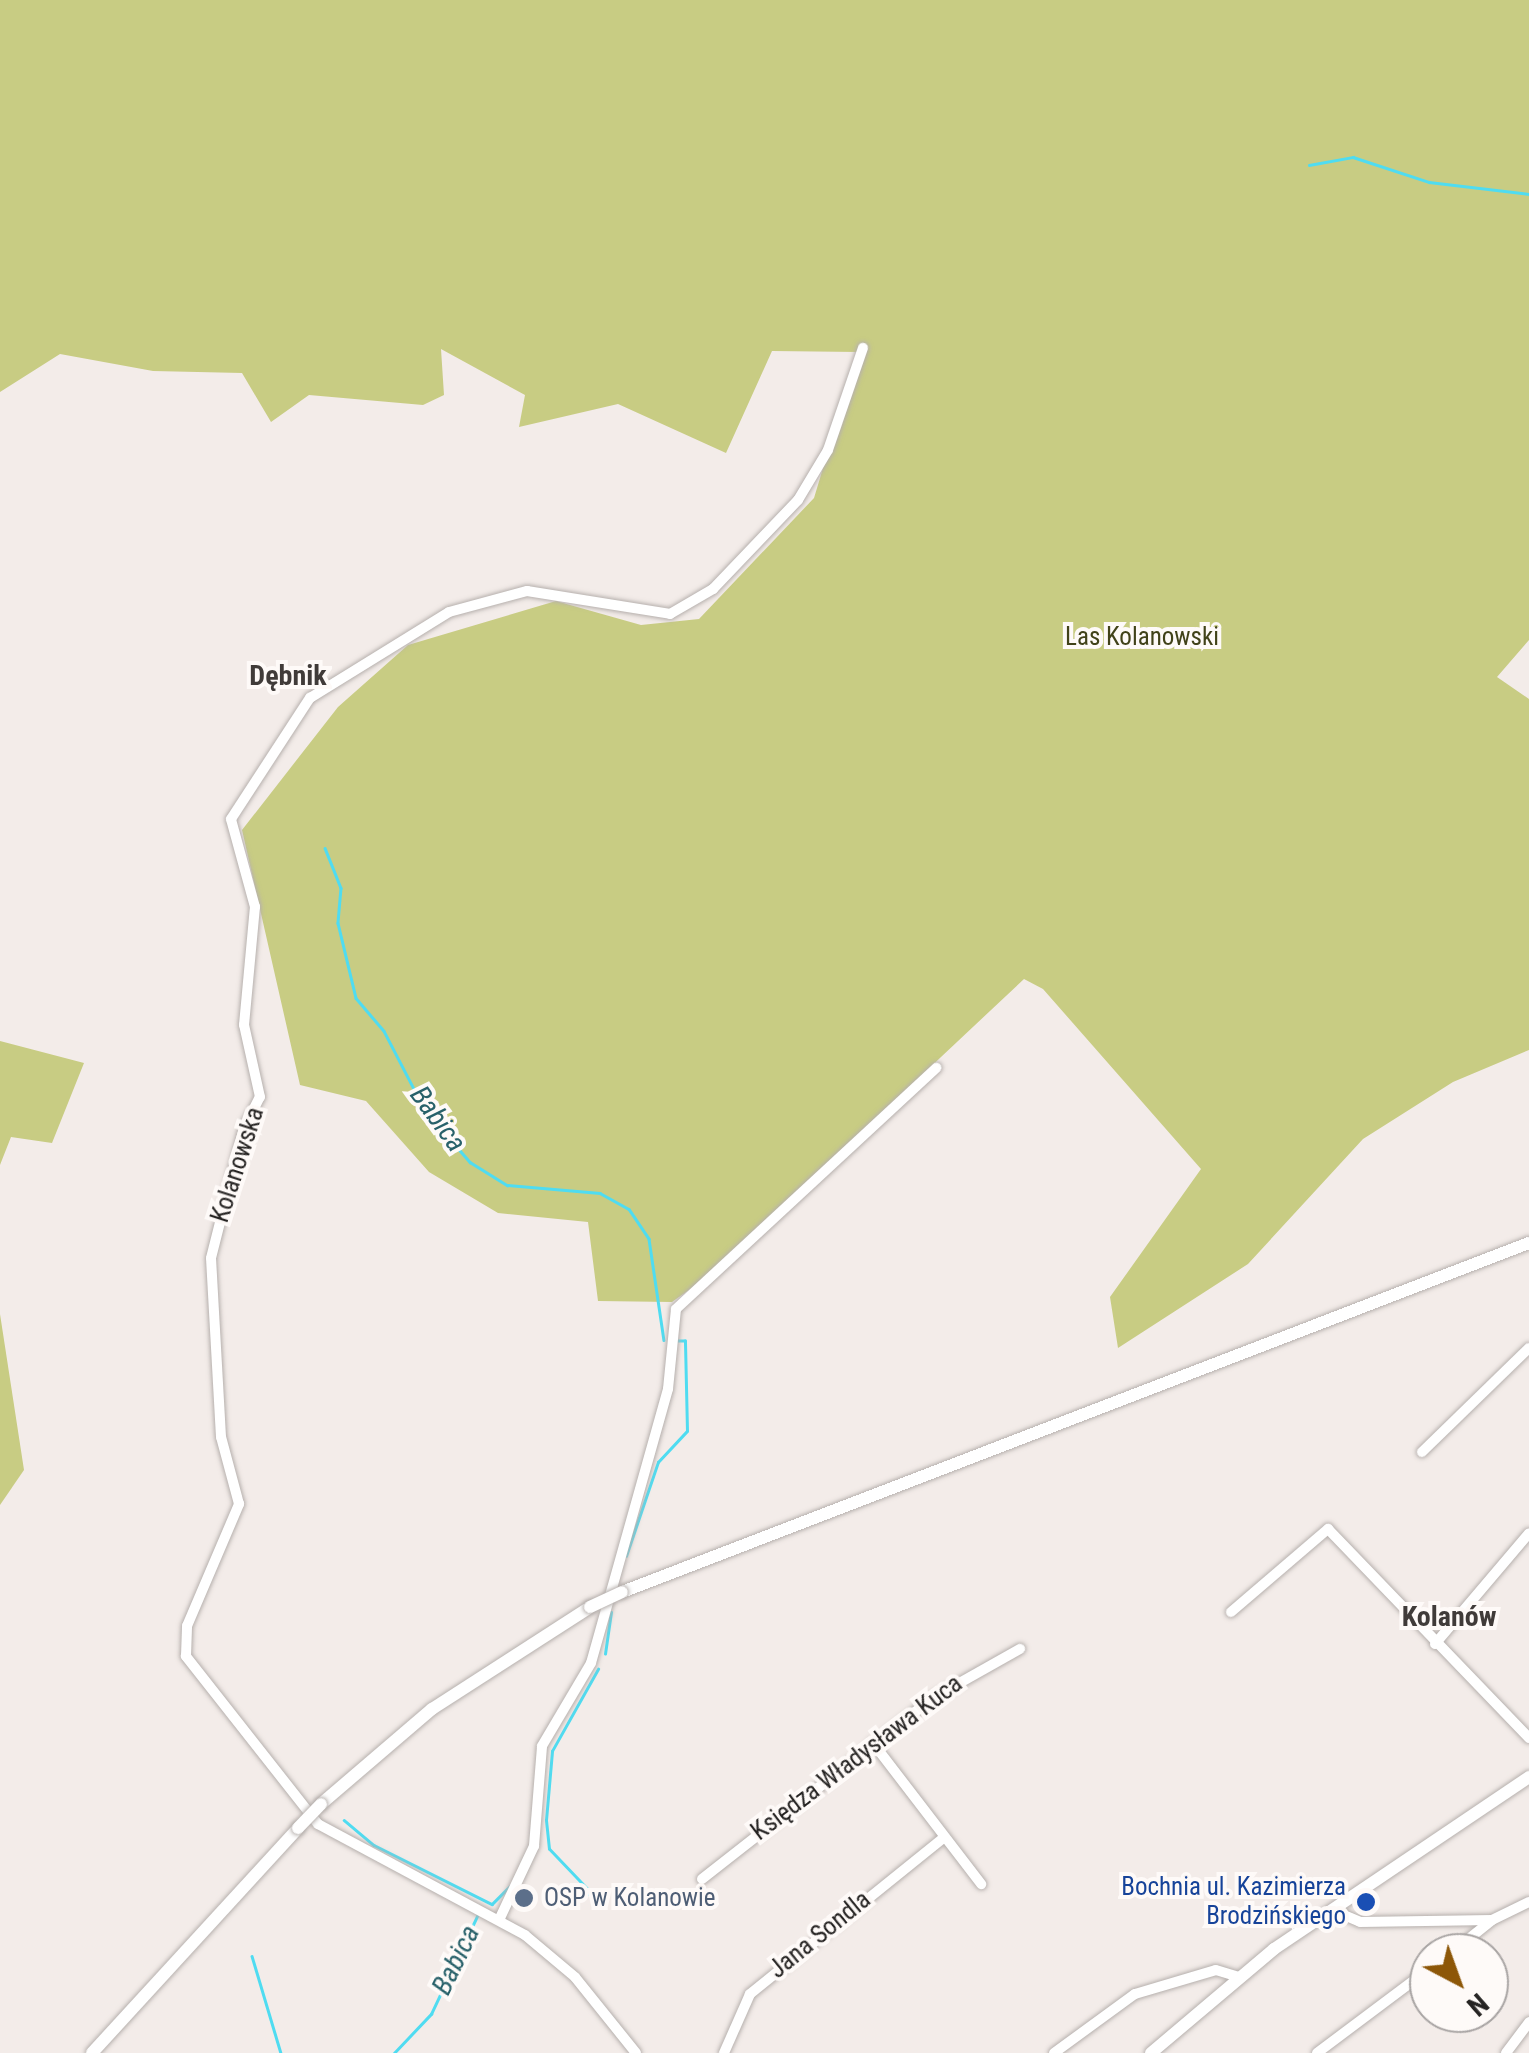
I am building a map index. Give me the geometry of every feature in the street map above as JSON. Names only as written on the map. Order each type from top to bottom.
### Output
[{"type":"main road","points":[[92,2053],[322,1804],[432,1709],[590,1608],[622,1592],[1529,1242]]},
{"type":"main road","points":[[1151,2053],[1239,1977],[1529,1777]]},
{"type":"street","name":"Kolanowska","points":[[636,2053],[575,1977],[500,1918],[318,1824],[186,1656],[187,1626],[239,1504],[221,1437],[211,1258],[260,1096],[244,1026],[255,907],[232,820],[310,698],[449,612],[527,592],[670,614],[713,589],[798,500],[828,450],[864,348]]},
{"type":"street","points":[[500,1918],[534,1846],[542,1746],[592,1663],[668,1390],[676,1309],[936,1068]]},
{"type":"street","points":[[1422,1452],[1529,1348]]},
{"type":"street","points":[[1231,1612],[1328,1529],[1529,1738]]},
{"type":"street","points":[[1436,1644],[1529,1532]]},
{"type":"street","name":"Księdza Władysława Kuca","points":[[702,1879],[966,1676],[1020,1649]]},
{"type":"street","points":[[874,1743],[982,1884]]},
{"type":"street","name":"Jana Sondla","points":[[724,2053],[750,1994],[943,1838]]},
{"type":"street","points":[[1476,1933],[1492,1920],[1529,1902]]},
{"type":"street","points":[[1332,1910],[1360,1922],[1492,1920]]},
{"type":"street","points":[[1054,2053],[1136,1994],[1216,1970],[1239,1977]]},
{"type":"street","points":[[1317,2053],[1409,1984]]},
{"type":"street","points":[[1506,2053],[1529,2022]]},
{"type":"green space","name":"Las Kolanowski","points":[[0,0],[1529,0],[1529,640],[1497,677],[1529,699],[1529,1050],[1453,1082],[1363,1139],[1248,1264],[1118,1348],[1110,1297],[1201,1169],[1043,989],[1024,979],[707,1277],[672,1302],[598,1301],[588,1222],[498,1213],[429,1172],[366,1101],[300,1085],[242,830],[338,707],[408,645],[556,601],[641,625],[699,619],[814,498],[858,352],[772,351],[726,453],[618,404],[519,427],[525,395],[441,349],[444,395],[423,405],[309,395],[271,422],[242,373],[153,371],[60,354],[0,392]]},
{"type":"green space","points":[[0,1041],[84,1063],[52,1143],[11,1137],[0,1165]]},
{"type":"green space","points":[[0,1314],[24,1470],[0,1505]]},
{"type":"waterway","points":[[1309,165],[1353,157],[1429,182],[1529,194]]},
{"type":"waterway","name":"Babica","points":[[325,848],[341,888],[338,923],[356,998],[384,1031],[425,1110],[470,1162],[507,1185],[600,1193],[629,1209],[649,1239],[664,1340]]},
{"type":"waterway","name":"Babica","points":[[626,1556],[658,1462],[687,1431],[685,1341],[678,1341]]},
{"type":"waterway","name":"Babica","points":[[605,1654],[611,1612]]},
{"type":"waterway","name":"Babica","points":[[544,1901],[573,1905],[590,1892],[549,1849],[546,1820],[552,1751],[598,1669]]},
{"type":"waterway","points":[[344,1820],[374,1845],[492,1904],[510,1886]]},
{"type":"waterway","name":"Babica","points":[[394,2053],[431,2014],[478,1914]]},
{"type":"waterway","points":[[252,1956],[281,2053]]},
{"type":"place","name":"OSP w Kolanowie","points":[[524,1898]]},
{"type":"place","name":"Bochnia ul. Kazimierza Brodzińskiego","points":[[1366,1902]]},
{"type":"district","name":"Dębnik","points":[[288,676]]},
{"type":"district","name":"Kolanów","points":[[1449,1617]]}]
